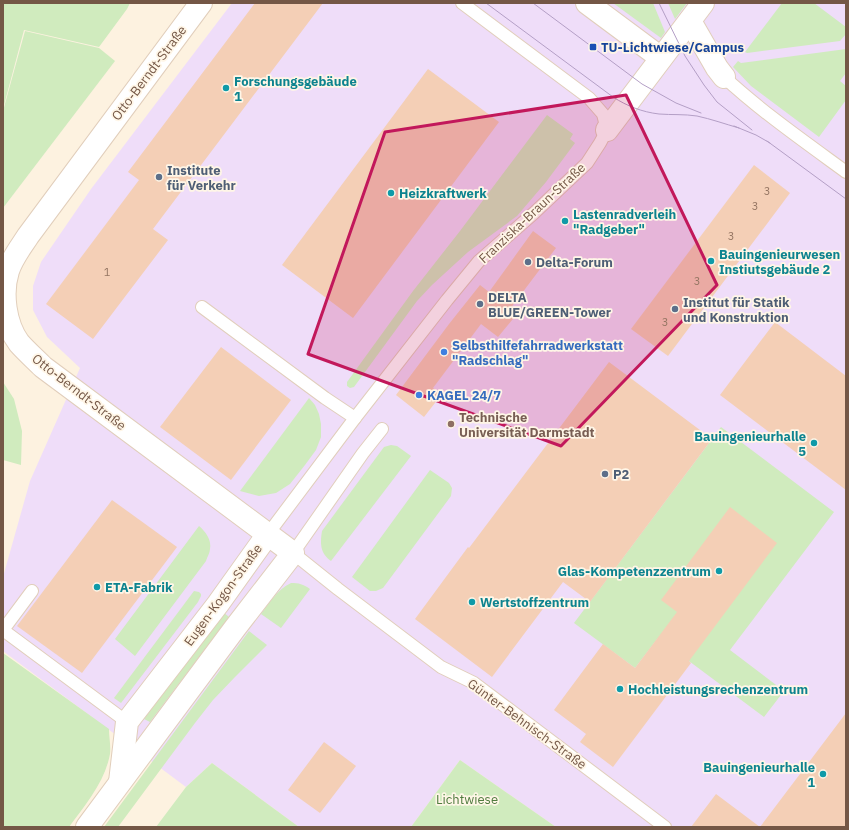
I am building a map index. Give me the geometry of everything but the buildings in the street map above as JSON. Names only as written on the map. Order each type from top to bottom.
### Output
[{"type":"street","name":"Otto-Berndt-Straße","points":[[201,3],[15,255],[8,271],[5,286],[9,324],[19,342],[43,367],[293,553]]},
{"type":"street","points":[[587,3],[661,58]]},
{"type":"street","name":"Franziska-Braun-Straße","points":[[607,130],[703,3]]},
{"type":"street","points":[[690,21],[717,68],[724,77]]},
{"type":"street","name":"Eugen-Kogon-Straße","points":[[127,722],[218,604],[268,534]]},
{"type":"street","points":[[87,827],[235,628],[293,553]]},
{"type":"street","points":[[120,783],[127,722]]},
{"type":"lane","points":[[462,3],[589,98],[603,114],[607,130]]},
{"type":"lane","points":[[724,77],[750,100],[846,172]]},
{"type":"lane","name":"Franziska-Braun-Straße","points":[[355,418],[479,261],[534,213],[587,163],[607,130]]},
{"type":"lane","points":[[202,308],[320,395],[355,418]]},
{"type":"lane","name":"Eugen-Kogon-Straße","points":[[268,534],[355,418]]},
{"type":"lane","points":[[293,553],[363,453],[382,429]]},
{"type":"lane","name":"Günter-Behnisch-Straße","points":[[293,553],[415,648],[441,667],[474,683],[665,827]]},
{"type":"lane","points":[[32,591],[3,630],[127,722]]},
{"type":"highlighted area","points":[[626,95],[717,285],[561,446],[308,354],[385,132]]},
{"type":"shaded area","name":"Technische Universität Darmstadt","points":[[232,3],[846,3],[846,827],[556,827],[460,760],[411,827],[299,827],[212,763],[186,787],[3,651],[3,577],[30,481],[80,368],[47,337],[33,310],[33,286],[41,262],[91,189]]},
{"type":"green space","points":[[3,3],[130,3],[99,47],[24,30],[3,109]]},
{"type":"green space","points":[[613,3],[653,3],[665,32],[661,38]]},
{"type":"green space","points":[[668,3],[687,3],[675,19]]},
{"type":"green space","points":[[782,3],[814,3],[846,27],[846,34],[840,41],[747,53],[745,52]]},
{"type":"green space","points":[[25,31],[99,48],[115,61],[3,208],[3,111]]},
{"type":"green space","points":[[846,49],[846,73],[840,81],[846,86],[846,100],[819,137],[751,86],[733,67],[738,61],[741,63]]},
{"type":"green space","points":[[547,115],[573,134],[570,139],[575,143],[546,182],[517,216],[468,252],[432,285],[417,301],[354,387],[350,388],[347,386],[347,382],[413,291]]},
{"type":"green space","points":[[3,382],[14,399],[22,431],[21,465],[3,460]]},
{"type":"green space","points":[[309,398],[315,405],[319,414],[321,437],[316,450],[305,465],[290,484],[276,493],[259,496],[240,491]]},
{"type":"green space","points":[[721,427],[834,512],[730,650],[784,691],[764,717],[658,638],[635,668],[574,623]]},
{"type":"green space","points":[[391,445],[397,446],[411,456],[331,561],[327,558],[322,548],[322,531],[384,447]]},
{"type":"green space","points":[[430,470],[449,483],[452,488],[451,496],[383,588],[376,591],[370,591],[352,577]]},
{"type":"green space","points":[[199,526],[206,533],[210,542],[210,550],[206,561],[135,656],[115,639]]},
{"type":"green space","points":[[291,583],[301,584],[310,589],[281,628],[261,614],[278,593]]},
{"type":"green space","points":[[194,591],[201,594],[198,602],[121,703],[114,698]]},
{"type":"green space","points":[[223,612],[229,617],[150,722],[144,719]]},
{"type":"green space","points":[[249,631],[267,645],[213,700],[118,827],[104,827]]},
{"type":"green space","points":[[3,653],[109,729],[110,754],[104,774],[94,793],[69,827],[3,827]]},
{"type":"green space","name":"Lichtwiese","points":[[460,760],[556,827],[411,827]]},
{"type":"green space","points":[[212,763],[299,827],[156,827],[186,787]]},
{"type":"tram line","points":[[486,3],[613,97],[624,103],[647,112],[697,116],[739,128]]},
{"type":"tram line","points":[[533,3],[642,84],[676,103],[701,113]]},
{"type":"tram line","points":[[659,3],[685,56],[704,85],[717,102],[752,130]]},
{"type":"tram line","points":[[734,126],[756,135],[770,143]]},
{"type":"tram line","points":[[767,141],[846,199]]},
{"type":"place","name":"TU-Lichtwiese/Campus","points":[[593,47]]},
{"type":"place","name":"Forschungsgebäude 1","points":[[226,88]]},
{"type":"place","name":"Institute für Verkehr","points":[[159,177]]},
{"type":"place","name":"Heizkraftwerk","points":[[391,193]]},
{"type":"place","name":"Lastenradverleih \"Radgeber\"","points":[[565,221]]},
{"type":"place","name":"Bauingenieurwesen Instiutsgebäude 2","points":[[711,261]]},
{"type":"place","name":"Delta-Forum","points":[[528,262]]},
{"type":"place","name":"DELTA BLUE/GREEN-Tower","points":[[480,304]]},
{"type":"place","name":"Institut für Statik und Konstruktion","points":[[675,309]]},
{"type":"place","name":"Selbsthilfefahrradwerkstatt \"Radschlag\"","points":[[444,352]]},
{"type":"place","name":"KAGEL 24/7","points":[[419,395]]},
{"type":"place","name":"Technische Universität Darmstadt","points":[[451,424]]},
{"type":"place","name":"Bauingenieurhalle 5","points":[[814,443]]},
{"type":"place","name":"P2","points":[[605,474]]},
{"type":"place","name":"Glas-Kompetenzzentrum","points":[[719,571]]},
{"type":"place","name":"ETA-Fabrik","points":[[97,587]]},
{"type":"place","name":"Wertstoffzentrum","points":[[472,602]]},
{"type":"place","name":"Hochleistungsrechenzentrum","points":[[620,689]]},
{"type":"place","name":"Bauingenieurhalle 1","points":[[823,774]]}]
